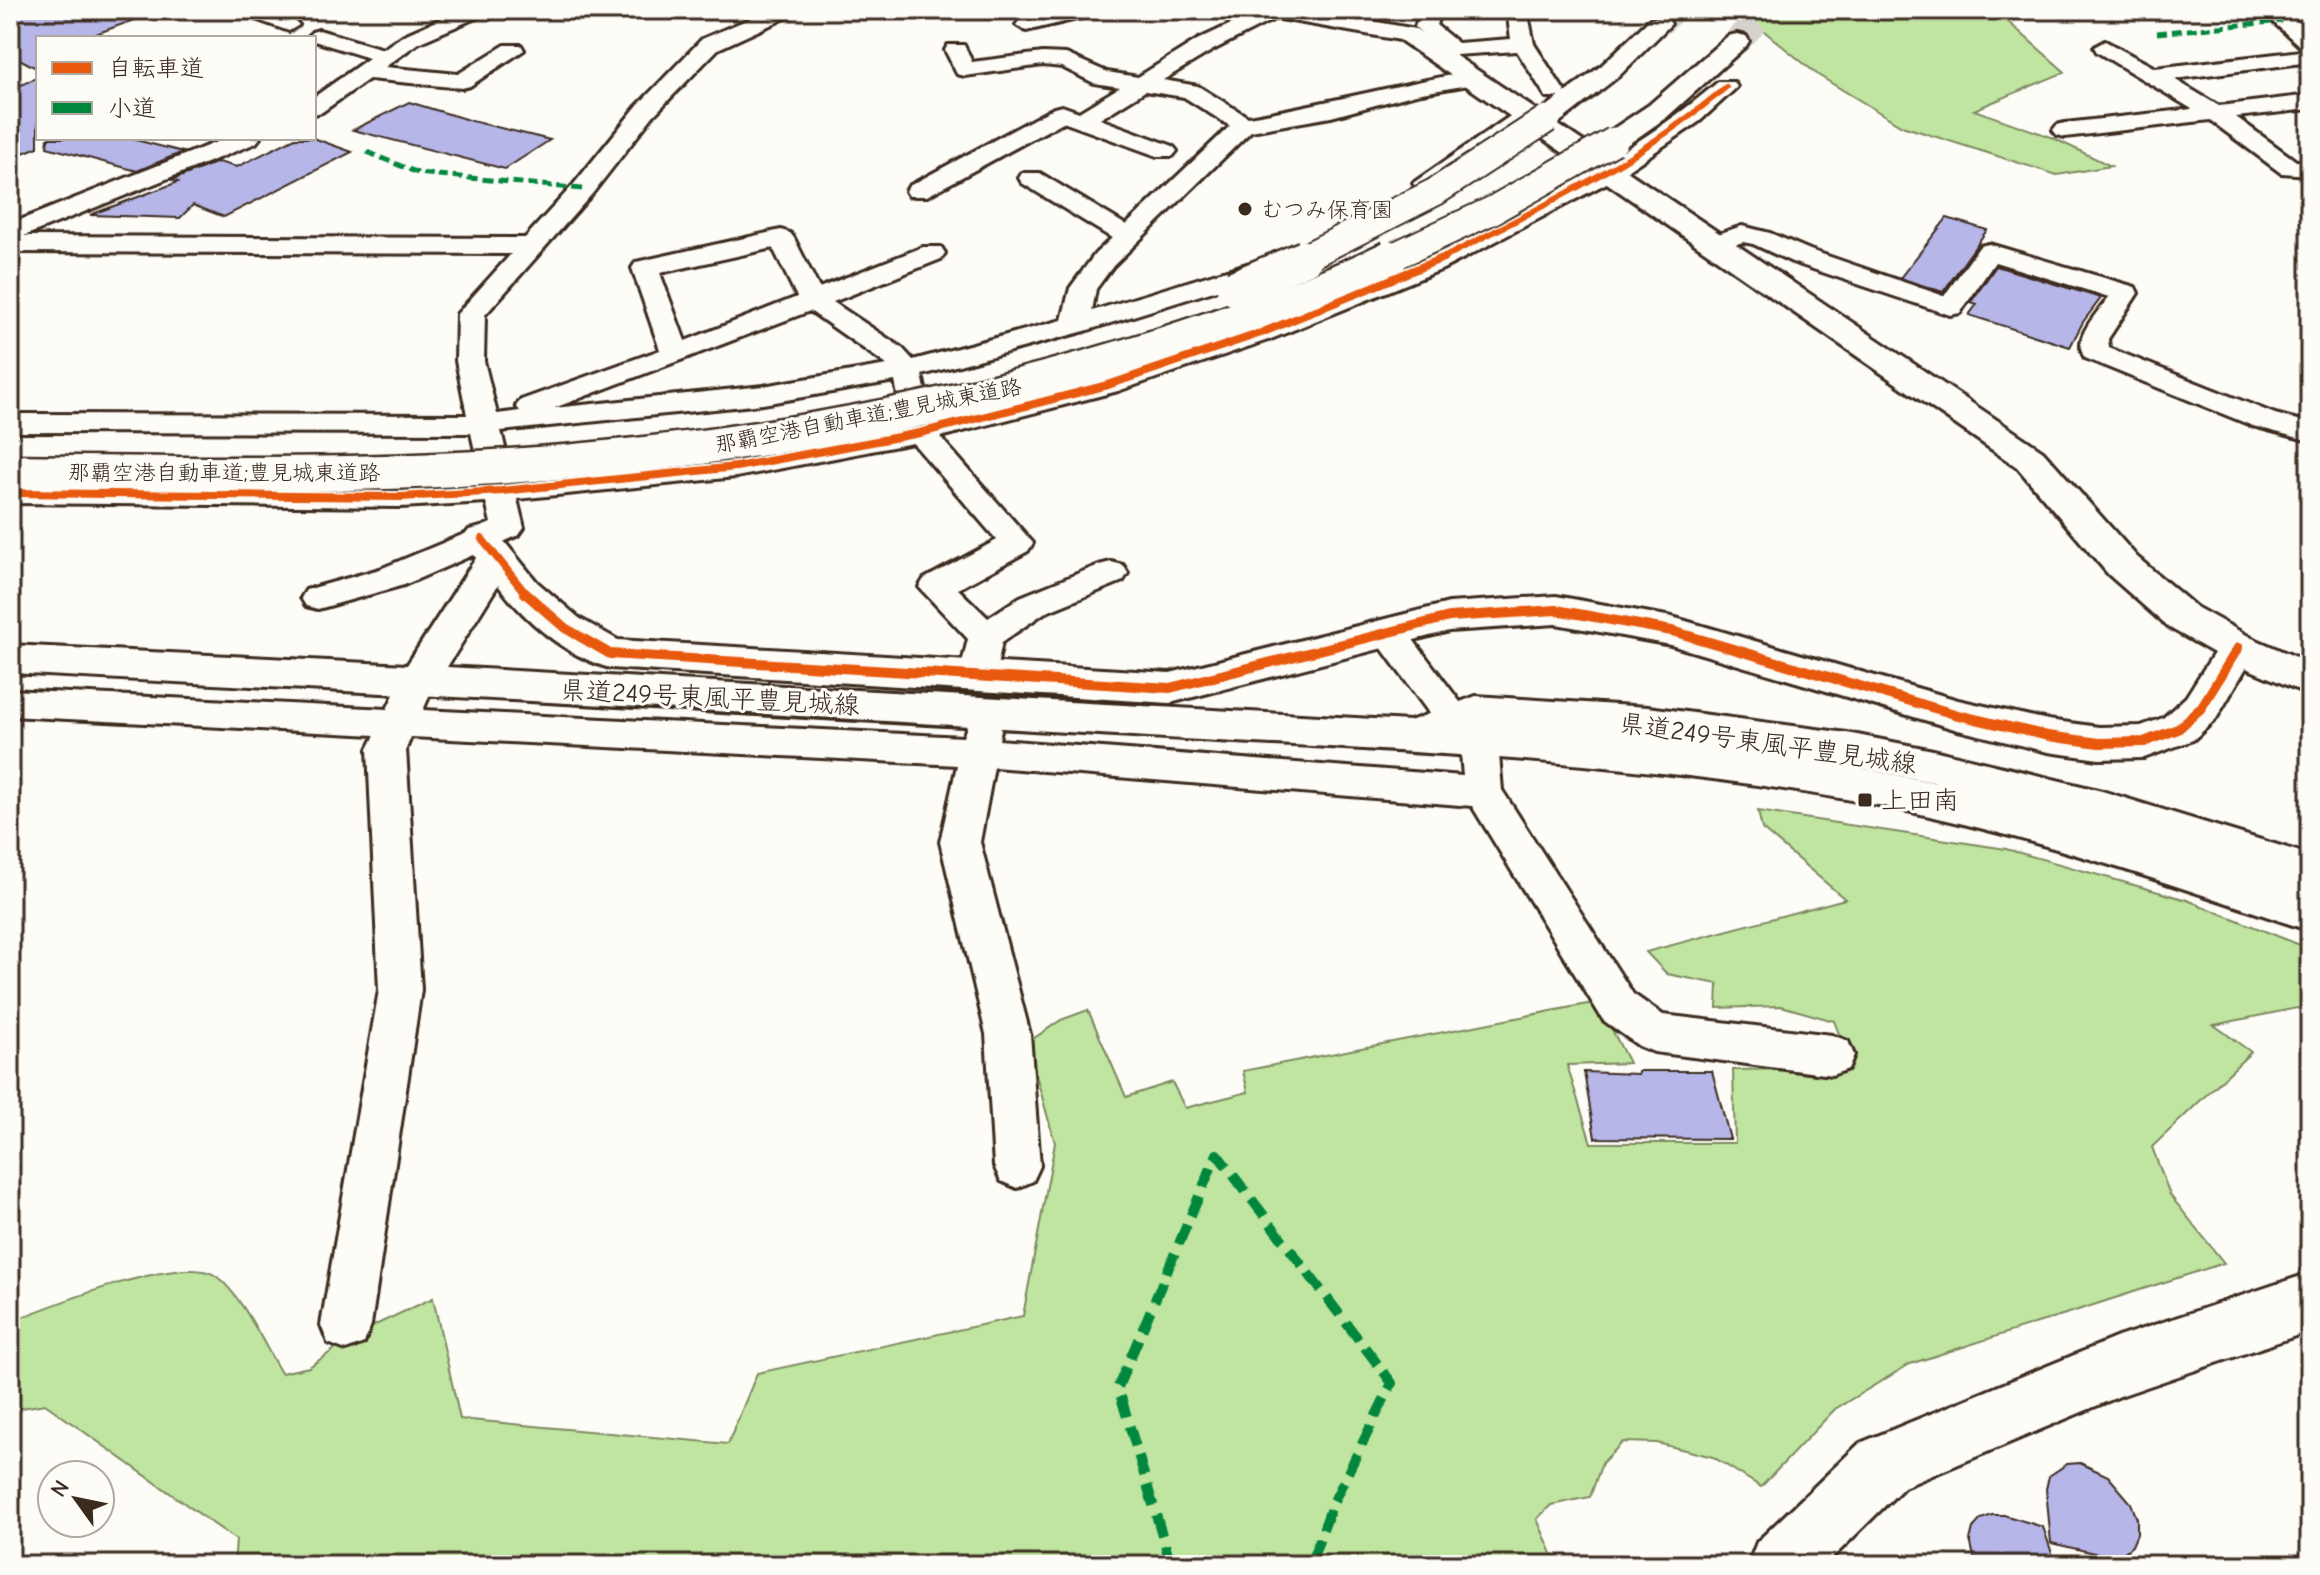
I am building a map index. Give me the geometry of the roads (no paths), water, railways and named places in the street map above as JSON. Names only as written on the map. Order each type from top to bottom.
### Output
[{"type":"main road","points":[[1284,12],[1407,34],[1442,50],[1472,78],[1543,109],[1611,157],[1712,244],[2030,459],[2123,566],[2182,617],[2238,648],[2310,680]]},
{"type":"main road","name":"那覇空港自動車道;豊見城東道路","points":[[10,442],[333,444],[478,440],[725,416],[920,381],[1103,333],[1264,277],[1378,224],[1494,157],[1543,109],[1610,71],[1659,24]]},
{"type":"main road","name":"那覇空港自動車道;豊見城東道路","points":[[10,472],[260,475],[543,464],[743,441],[939,405],[1128,355],[1334,282],[1464,225],[1539,187],[1611,157],[1737,41]]},
{"type":"main road","points":[[418,681],[489,548],[523,591],[565,628],[610,654],[982,694],[1170,688],[1449,617],[1556,610],[1672,631],[1958,715],[2048,736],[2099,743],[2144,742],[2178,729],[2201,708],[2238,648]]},
{"type":"main road","name":"県道249号東風平豊見城線","points":[[10,659],[418,681],[982,694],[1409,739],[1466,731],[1813,776],[1919,796],[2024,819],[2219,879],[2310,912]]},
{"type":"main road","name":"県道249号東風平豊見城線","points":[[1466,731],[1476,711],[1692,728],[1847,749],[2102,808],[2310,874]]},
{"type":"main road","points":[[1780,1565],[1882,1465],[2118,1367],[2310,1302]]},
{"type":"street","points":[[248,10],[289,25]]},
{"type":"street","points":[[316,106],[411,39],[478,10]]},
{"type":"street","points":[[318,598],[489,548],[508,528],[470,361],[471,314],[583,189],[645,111],[710,44],[787,10]]},
{"type":"street","points":[[1023,23],[1091,10]]},
{"type":"street","points":[[1431,10],[1425,27],[1442,50],[1523,44]]},
{"type":"street","points":[[10,423],[483,424],[763,395],[907,370],[1075,325],[1283,261],[1337,238],[1543,109],[1523,44],[1517,10]]},
{"type":"street","points":[[918,191],[1064,114],[1145,84],[1205,45],[1284,12]]},
{"type":"street","points":[[2276,16],[2310,19]]},
{"type":"street","points":[[2276,16],[2310,43]]},
{"type":"street","points":[[319,36],[387,57]]},
{"type":"street","points":[[2105,47],[2215,113],[2290,168],[2310,168]]},
{"type":"street","points":[[367,72],[462,81],[513,50]]},
{"type":"street","points":[[956,50],[965,69],[1043,59],[1066,61],[1102,78],[1190,91],[1244,125]]},
{"type":"street","points":[[2151,75],[2310,56]]},
{"type":"street","points":[[1075,325],[1083,288],[1104,260],[1244,125],[1331,110],[1415,88],[1472,78]]},
{"type":"street","points":[[10,493],[401,497],[502,491],[736,467],[920,433],[1108,385],[1261,333],[1434,263],[1611,157],[1692,116],[1726,87]]},
{"type":"street","points":[[2065,130],[2310,102]]},
{"type":"street","points":[[1064,114],[1165,151]]},
{"type":"street","points":[[10,233],[243,140]]},
{"type":"street","points":[[1031,178],[1127,236]]},
{"type":"street","points":[[1712,244],[1742,234],[1761,238],[1801,256],[1950,307],[1989,252],[2125,293],[2094,339],[2095,352],[2264,420],[2310,432]]},
{"type":"street","points":[[676,354],[645,268],[781,238],[812,300],[892,354],[907,370],[920,433],[1017,543],[936,587],[986,636],[978,752],[960,842],[1008,1034],[1017,1166]]},
{"type":"street","points":[[10,244],[531,246]]},
{"type":"street","points":[[483,424],[676,354],[932,253]]},
{"type":"street","points":[[986,636],[1032,605],[1111,573]]},
{"type":"street","points":[[1390,634],[1466,731],[1483,792],[1618,1007],[1654,1033],[1832,1055]]},
{"type":"street","points":[[346,1325],[400,990],[387,749],[396,723],[418,681]]},
{"type":"street","points":[[10,703],[978,752],[1483,792]]},
{"type":"tunnel","points":[[1659,24],[1672,10]]},
{"type":"tunnel","points":[[1737,41],[1766,10]]},
{"type":"place","name":"むつみ保育園","points":[[1245,209]]},
{"type":"place","name":"上田南","points":[[1865,800]]}]
